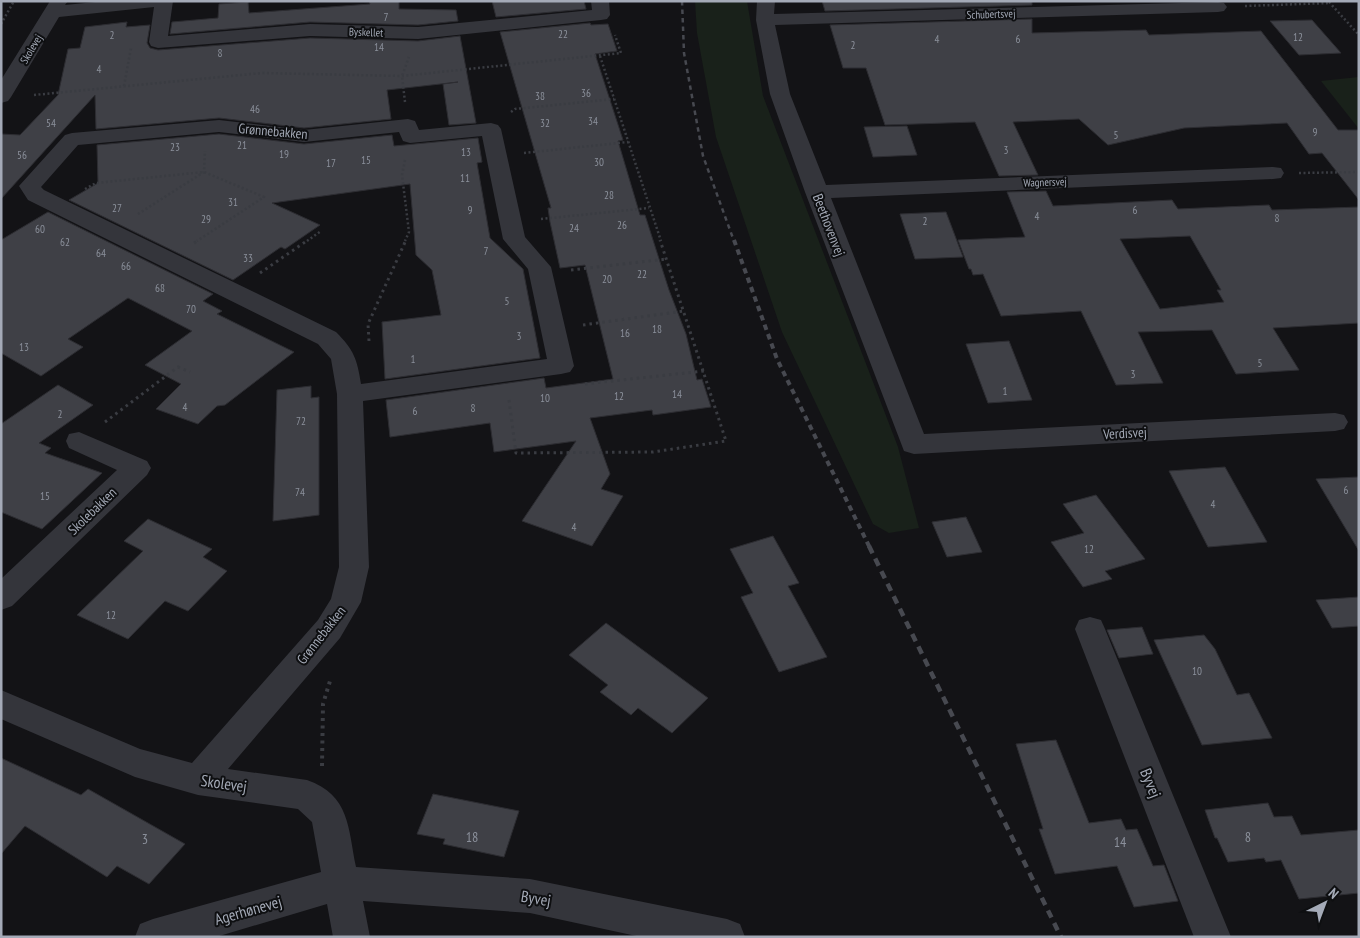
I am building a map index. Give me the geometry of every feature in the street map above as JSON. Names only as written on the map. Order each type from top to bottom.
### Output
[{"type":"street","points":[[56,7],[163,1],[158,42]]},
{"type":"street","name":"Skolevej","points":[[3,92],[56,7]]},
{"type":"street","name":"Schubertsvej","points":[[766,11],[1218,7]]},
{"type":"street","name":"Byskellet","points":[[158,42],[310,30],[418,33],[601,8]]},
{"type":"street","name":"Beethovenvej","points":[[766,11],[780,94],[914,444]]},
{"type":"street","points":[[350,394],[561,366],[539,268],[514,239],[491,129],[410,137],[408,125]]},
{"type":"street","name":"Grønnebakken","points":[[198,780],[329,629],[346,602],[354,567],[350,394],[344,359],[327,338],[56,206],[36,195],[30,186],[72,139],[219,126],[304,136],[408,125]]},
{"type":"street","name":"Wagnersvej","points":[[816,192],[1273,173]]},
{"type":"street","name":"Verdisvej","points":[[914,444],[1335,422]]},
{"type":"street","name":"Skolebakken","points":[[1,598],[137,468],[78,442]]},
{"type":"street","name":"Byvej","points":[[1090,630],[1213,937]]},
{"type":"street","name":"Skolevej","points":[[1,704],[135,762],[198,780],[307,795],[328,814],[352,937]]},
{"type":"street","name":"Byvej","points":[[342,882],[530,896],[727,937]]},
{"type":"street","name":"Agerhønevej","points":[[154,937],[342,882]]},
{"type":"path","points":[[1,24],[14,1]]},
{"type":"path","points":[[1218,7],[1329,2],[1359,35]]},
{"type":"path","points":[[30,96],[262,73],[402,76],[621,54],[609,18],[601,8]]},
{"type":"path","points":[[408,125],[402,76],[418,33]]},
{"type":"path","points":[[124,86],[130,49],[158,42]]},
{"type":"path","points":[[505,373],[516,453],[653,452],[726,440],[600,56]]},
{"type":"path","points":[[491,129],[515,109],[614,99]]},
{"type":"path","points":[[496,156],[628,142]]},
{"type":"path","points":[[56,206],[96,183],[204,172],[264,197],[168,260]]},
{"type":"path","points":[[110,232],[204,172]]},
{"type":"path","points":[[1273,173],[1359,172]]},
{"type":"path","points":[[511,222],[650,208]]},
{"type":"path","points":[[233,292],[321,231]]},
{"type":"path","points":[[541,274],[667,259]]},
{"type":"path","points":[[552,329],[684,312]]},
{"type":"path","points":[[78,442],[178,366],[190,372]]},
{"type":"path","points":[[561,366],[576,374],[579,385],[704,371]]},
{"type":"shaded area","points":[[695,1],[747,1],[763,96],[898,447],[919,528],[889,533],[873,524],[782,332],[716,137],[697,33]]},
{"type":"shaded area","points":[[1359,77],[1359,129],[1321,81]]},
{"type":"building","points":[[369,1],[399,1],[399,9],[456,10],[458,21],[418,25],[310,22],[170,34],[172,22],[218,18],[219,4],[248,2],[249,13],[370,4]]},
{"type":"building","points":[[492,1],[584,1],[586,9],[496,17]]},
{"type":"building","points":[[822,1],[1032,1],[1032,5],[825,11]]},
{"type":"building","points":[[1032,19],[1032,33],[1146,30],[1149,35],[1261,31],[1338,130],[1359,130],[1359,200],[1322,153],[1309,154],[1287,123],[1184,128],[1108,145],[1079,119],[1013,122],[1038,175],[999,176],[975,122],[885,125],[866,68],[843,68],[830,25]]},
{"type":"building","points":[[1312,20],[1341,53],[1299,55],[1270,21]]},
{"type":"building","points":[[127,22],[126,27],[150,25],[147,43],[150,48],[158,50],[310,38],[418,41],[460,36],[476,123],[449,125],[443,84],[458,82],[387,90],[391,119],[304,128],[219,118],[96,129],[95,95],[1,199],[1,134],[20,135],[58,95],[68,49],[80,48],[85,27]]},
{"type":"building","points":[[590,23],[591,25],[608,24],[617,51],[595,54],[623,140],[618,141],[640,215],[645,215],[669,290],[686,334],[697,380],[702,379],[711,407],[653,415],[652,410],[590,418],[610,474],[601,489],[623,496],[592,546],[522,521],[576,441],[494,452],[490,423],[390,437],[386,400],[544,378],[546,388],[613,379],[585,265],[560,268],[550,222],[548,208],[551,208],[500,32]]},
{"type":"building","points":[[907,126],[917,155],[873,157],[864,127]]},
{"type":"building","points":[[219,134],[304,144],[392,135],[394,146],[478,138],[482,162],[477,163],[490,238],[523,269],[540,358],[385,379],[382,322],[441,315],[432,270],[416,255],[410,184],[272,203],[320,225],[285,249],[281,247],[233,280],[69,200],[98,183],[97,145]]},
{"type":"building","points":[[1046,191],[1053,206],[1172,200],[1178,209],[1269,205],[1272,210],[1359,207],[1359,323],[1273,328],[1299,370],[1236,374],[1212,330],[1138,332],[1163,383],[1116,385],[1081,311],[1001,316],[983,274],[973,275],[971,269],[969,269],[958,240],[1025,237],[1007,192]],"holes":[[[1190,236],[1221,290],[1217,290],[1224,302],[1160,309],[1120,239]]]},
{"type":"building","points":[[48,212],[213,294],[203,301],[222,311],[217,314],[294,352],[225,405],[217,406],[198,424],[156,409],[181,384],[145,365],[192,331],[128,298],[68,339],[83,347],[41,376],[1,353],[1,240]]},
{"type":"building","points":[[946,212],[963,257],[915,259],[900,214]]},
{"type":"building","points":[[1009,341],[1032,400],[988,403],[966,344]]},
{"type":"building","points":[[58,385],[93,405],[39,443],[51,448],[45,453],[102,473],[42,529],[1,512],[1,424]]},
{"type":"building","points":[[311,386],[311,398],[319,397],[319,515],[273,521],[277,390]]},
{"type":"building","points":[[1225,467],[1267,542],[1208,547],[1169,471]]},
{"type":"building","points":[[1359,477],[1359,551],[1316,479]]},
{"type":"building","points":[[1096,495],[1145,559],[1105,571],[1112,579],[1083,587],[1051,542],[1084,533],[1063,504]]},
{"type":"building","points":[[966,517],[982,552],[947,557],[932,522]]},
{"type":"building","points":[[148,519],[212,549],[203,557],[227,571],[188,611],[165,601],[128,639],[77,615],[143,551],[124,541]]},
{"type":"building","points":[[773,536],[799,583],[788,586],[827,657],[779,672],[741,597],[753,593],[730,549]]},
{"type":"building","points":[[1359,597],[1359,626],[1332,628],[1316,600]]},
{"type":"building","points":[[606,623],[708,698],[672,733],[638,708],[631,715],[600,692],[608,685],[569,655]]},
{"type":"building","points":[[1142,627],[1153,654],[1119,658],[1107,630]]},
{"type":"building","points":[[1204,635],[1215,649],[1237,695],[1249,693],[1272,738],[1202,745],[1154,640]]},
{"type":"building","points":[[1056,740],[1089,823],[1121,819],[1126,830],[1137,829],[1153,866],[1164,865],[1178,901],[1134,907],[1117,866],[1055,874],[1039,829],[1043,829],[1016,744]]},
{"type":"building","points":[[1,758],[81,795],[88,789],[185,844],[149,884],[117,866],[107,877],[25,826],[1,854]]},
{"type":"building","points":[[433,794],[519,811],[504,857],[443,844],[445,839],[417,834]]},
{"type":"building","points":[[1268,803],[1274,817],[1292,816],[1301,835],[1359,830],[1359,893],[1299,899],[1281,860],[1266,862],[1264,858],[1228,862],[1217,838],[1215,838],[1205,810]]},
{"type":"railway","points":[[682,1],[684,53],[703,156],[734,241]]},
{"type":"railway","points":[[734,240],[777,359],[870,548]]},
{"type":"railway","points":[[869,546],[1061,937]]}]
